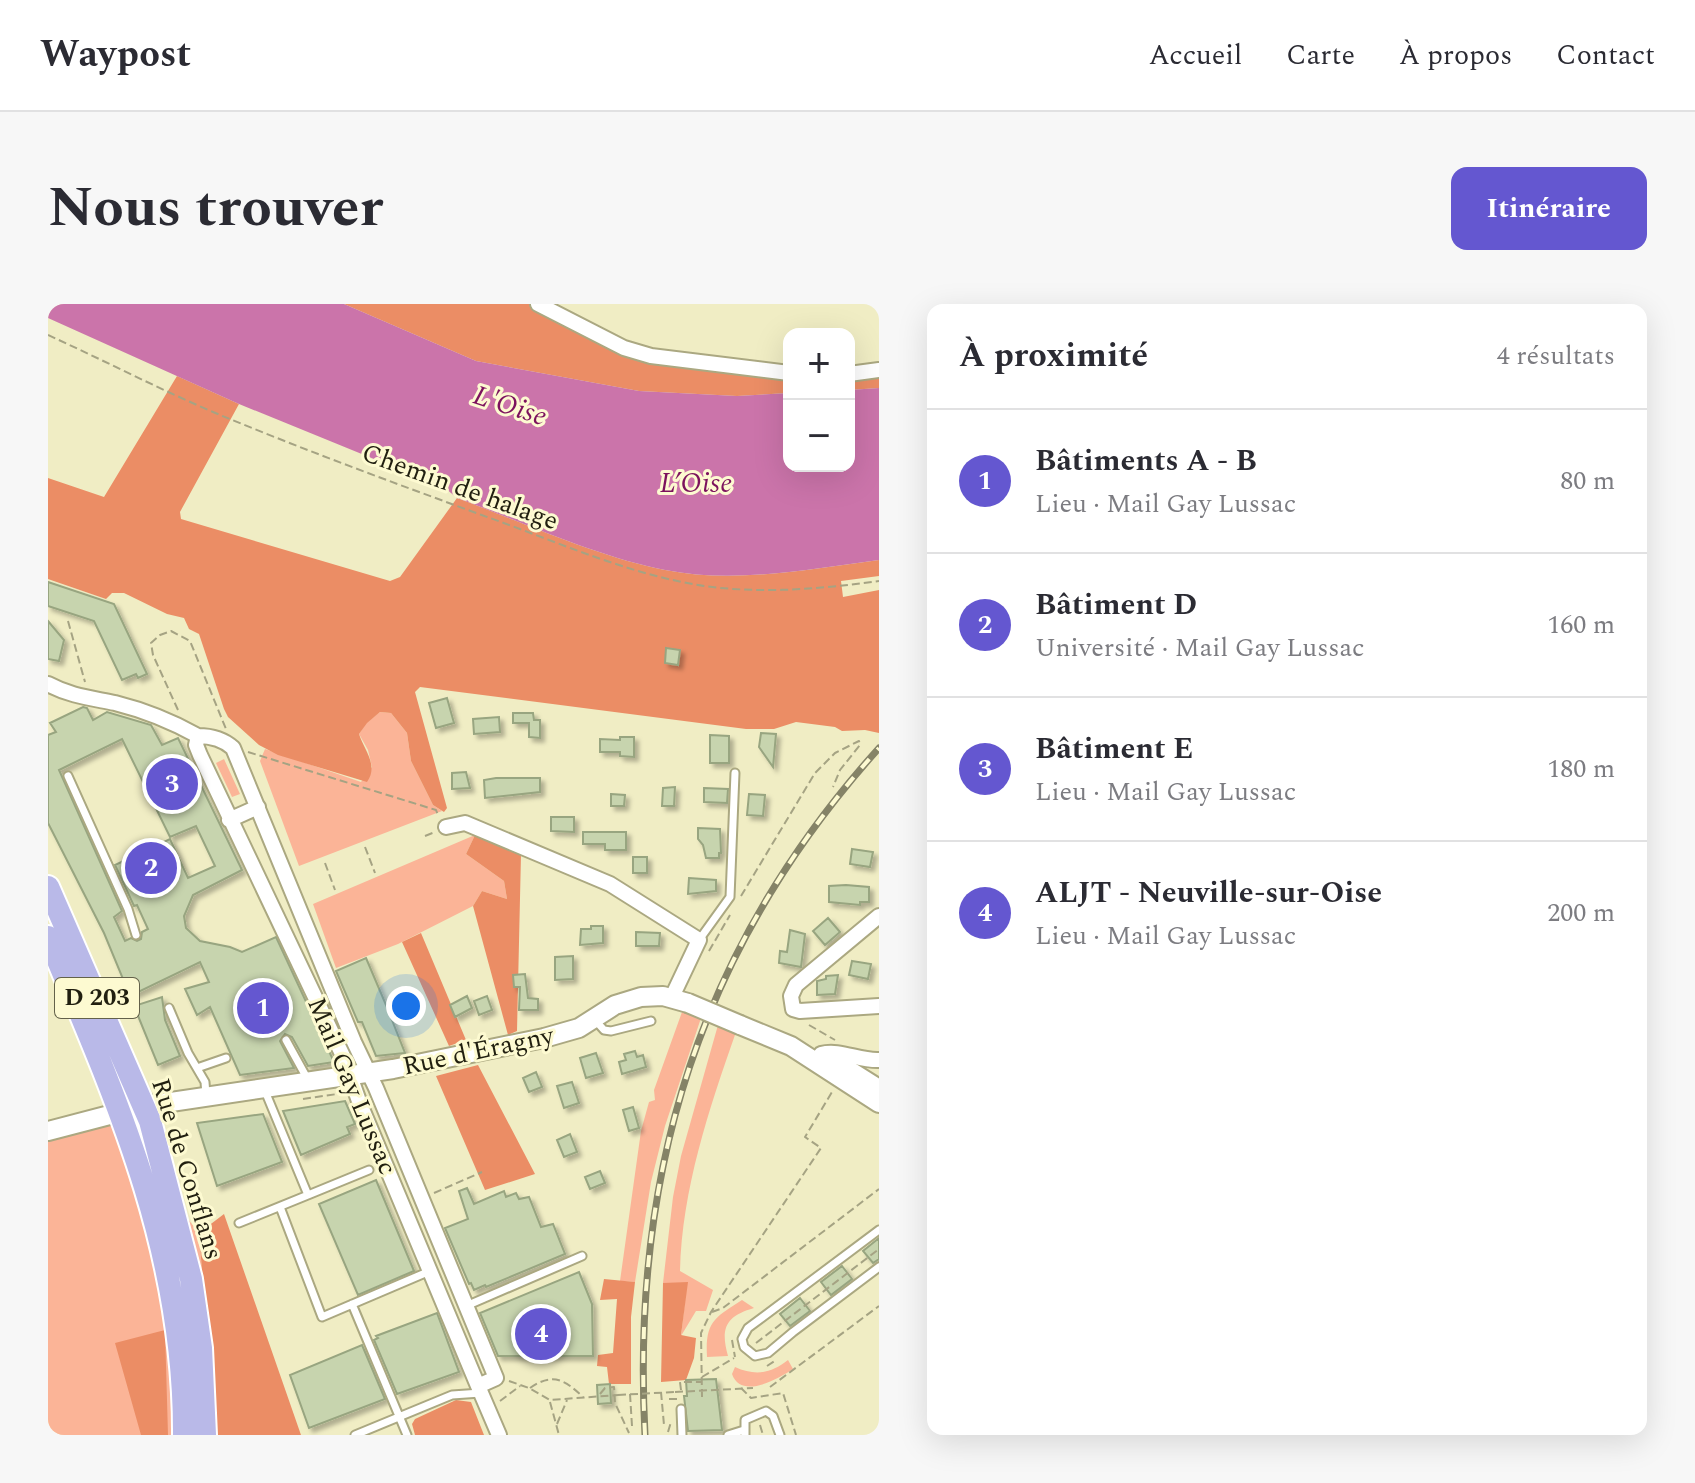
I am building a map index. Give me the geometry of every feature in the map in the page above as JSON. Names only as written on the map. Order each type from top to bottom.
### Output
[{"type":"main road","name":"Rue de Conflans","points":[[48,887],[144,1106],[178,1224],[191,1279],[201,1348],[205,1435]]},
{"type":"main road","name":"Rue de Conflans","points":[[48,937],[120,1111],[158,1228],[171,1283],[180,1352],[184,1435]]},
{"type":"street","points":[[538,304],[624,348],[651,356],[783,372]]},
{"type":"street","points":[[855,373],[879,370]]},
{"type":"street","points":[[48,684],[85,699],[116,703],[181,726],[198,736]]},
{"type":"street","name":"Mail Gay Lussac","points":[[480,1390],[496,1378],[428,1216],[359,1074],[339,1048],[224,822],[196,745],[198,736],[209,736],[233,748],[359,1074],[411,1224],[430,1271],[448,1314],[480,1390],[499,1435]]},
{"type":"street","points":[[224,822],[258,807]]},
{"type":"street","points":[[446,827],[465,823],[610,884],[699,940],[680,1000]]},
{"type":"street","points":[[879,916],[794,988],[790,999],[793,1009],[879,1006]]},
{"type":"street","name":"Rue d'Éragny","points":[[48,1131],[144,1106],[359,1074],[544,1038],[579,1028],[615,1005],[631,999],[680,1000],[791,1046],[845,1085],[879,1103]]},
{"type":"street","points":[[791,1046],[821,1054],[849,1068],[879,1092]]},
{"type":"street","points":[[821,1054],[831,1051],[879,1060]]},
{"type":"street","points":[[845,1085],[862,1085],[879,1092]]},
{"type":"street","points":[[411,1224],[428,1216]]},
{"type":"street","points":[[448,1314],[466,1306]]},
{"type":"lane","points":[[699,940],[730,897],[735,773]]},
{"type":"lane","points":[[68,776],[128,909],[136,935]]},
{"type":"lane","points":[[169,1008],[205,1082],[206,1097]]},
{"type":"lane","points":[[593,1019],[604,1030],[611,1031],[651,1021]]},
{"type":"lane","points":[[286,1040],[309,1082]]},
{"type":"lane","points":[[197,1068],[226,1058]]},
{"type":"lane","points":[[264,1089],[308,1195]]},
{"type":"lane","points":[[239,1223],[369,1170]]},
{"type":"lane","points":[[280,1207],[322,1317],[430,1271]]},
{"type":"lane","points":[[879,1230],[748,1328],[742,1339],[744,1347],[755,1356],[768,1353],[879,1267]]},
{"type":"lane","points":[[466,1306],[582,1256]]},
{"type":"lane","points":[[352,1304],[407,1435]]},
{"type":"lane","points":[[355,1435],[452,1395],[480,1390]]},
{"type":"lane","points":[[678,1404],[682,1435]]},
{"type":"lane","points":[[728,1435],[744,1432],[745,1420],[766,1411],[773,1416],[780,1435]]},
{"type":"path","name":"Chemin de halage","points":[[48,335],[212,411],[371,474],[667,579],[739,590],[777,591],[808,591],[879,581]]},
{"type":"path","points":[[68,621],[85,678],[85,699]]},
{"type":"path","points":[[183,720],[153,655],[151,643],[171,631],[190,641],[229,736]]},
{"type":"path","points":[[737,902],[815,773],[835,753],[859,741],[860,745],[840,770],[833,787]]},
{"type":"path","points":[[244,751],[436,810],[446,827]]},
{"type":"path","points":[[365,847],[375,873]]},
{"type":"path","points":[[325,863],[335,890]]},
{"type":"path","points":[[690,962],[713,947],[731,913]]},
{"type":"path","points":[[810,1010],[809,1026],[845,1045]]},
{"type":"path","points":[[702,1397],[701,1333],[727,1285],[821,1148],[805,1137],[845,1085]]},
{"type":"path","points":[[429,1195],[482,1172]]},
{"type":"path","points":[[711,1312],[723,1308],[879,1189]]},
{"type":"path","points":[[755,1344],[879,1249]]},
{"type":"path","points":[[770,1387],[879,1306]]},
{"type":"path","points":[[669,1399],[678,1404],[680,1382],[702,1379],[739,1355]]},
{"type":"path","points":[[503,1379],[550,1400],[753,1388]]},
{"type":"path","points":[[529,1388],[539,1382],[557,1379],[568,1383],[583,1397]]},
{"type":"path","points":[[492,1405],[521,1386]]},
{"type":"path","points":[[598,1396],[605,1388],[614,1387],[614,1402],[629,1433]]},
{"type":"path","points":[[711,1390],[712,1397]]},
{"type":"path","points":[[661,1392],[664,1425]]},
{"type":"path","points":[[630,1394],[632,1426]]},
{"type":"path","points":[[556,1425],[567,1399]]},
{"type":"path","points":[[550,1400],[559,1435]]},
{"type":"path","points":[[614,1402],[621,1401]]},
{"type":"shaded area","points":[[344,304],[533,304],[623,349],[783,373],[783,393],[737,396],[639,391],[476,361]]},
{"type":"shaded area","points":[[879,372],[879,388],[855,390],[855,375]]},
{"type":"shaded area","points":[[177,376],[239,404],[180,512],[181,519],[390,581],[400,577],[457,498],[613,557],[691,574],[772,574],[879,560],[879,576],[841,581],[843,597],[879,590],[879,733],[842,731],[835,727],[796,722],[774,729],[746,729],[420,687],[415,692],[447,808],[444,812],[433,805],[411,761],[407,733],[391,713],[380,712],[359,734],[372,770],[367,782],[278,755],[259,745],[228,717],[199,634],[189,629],[184,618],[167,614],[124,593],[112,593],[106,599],[48,579],[48,478],[104,497]]},
{"type":"shaded area","points":[[380,712],[391,713],[407,733],[411,761],[433,805],[442,811],[299,866],[260,761],[265,749],[361,782],[372,767],[368,750],[359,734],[366,723]]},
{"type":"shaded area","points":[[224,759],[240,794],[232,797],[216,763]]},
{"type":"shaded area","points":[[475,835],[466,854],[504,881],[507,899],[482,891],[473,906],[398,944],[336,968],[313,904]]},
{"type":"shaded area","points":[[475,835],[521,854],[517,1031],[508,1035],[473,906],[482,891],[507,899],[504,881],[466,854]]},
{"type":"shaded area","points":[[421,933],[466,1040],[449,1046],[402,942]]},
{"type":"shaded area","points":[[682,1012],[701,1018],[665,1126],[651,1182],[635,1282],[620,1281],[641,1131],[649,1102],[655,1100],[654,1090]]},
{"type":"shaded area","points":[[718,1025],[736,1032],[691,1180],[680,1271],[713,1290],[706,1311],[696,1311],[681,1336],[687,1283],[663,1283],[673,1197],[681,1156]]},
{"type":"shaded area","points":[[478,1065],[535,1174],[485,1190],[436,1076]]},
{"type":"shaded area","points":[[104,1112],[199,1233],[215,1435],[48,1435],[48,1124]]},
{"type":"shaded area","points":[[224,1214],[301,1435],[215,1435],[199,1233]]},
{"type":"shaded area","points":[[604,1279],[635,1282],[631,1317],[631,1384],[609,1384],[607,1367],[597,1366],[598,1355],[613,1353],[617,1299],[600,1300]]},
{"type":"shaded area","points":[[688,1282],[681,1335],[696,1338],[694,1358],[686,1380],[661,1382],[663,1283]]},
{"type":"shaded area","points":[[742,1300],[754,1308],[737,1315],[728,1324],[725,1338],[728,1356],[707,1357],[708,1336],[713,1322]]},
{"type":"shaded area","points":[[165,1330],[168,1435],[141,1435],[115,1343]]},
{"type":"shaded area","points":[[788,1360],[793,1369],[760,1385],[743,1386],[732,1374],[735,1367],[762,1372]]},
{"type":"shaded area","points":[[456,1400],[471,1402],[484,1435],[415,1435],[412,1424],[415,1419]]},
{"type":"water","name":"L’Oise","points":[[48,304],[344,304],[476,361],[639,391],[737,396],[783,393],[783,472],[855,472],[855,390],[879,388],[879,560],[772,574],[718,576],[665,570],[613,557],[457,498],[445,488],[239,404],[48,318]]},
{"type":"building","points":[[48,582],[114,604],[147,674],[138,678],[136,674],[122,680],[94,621],[48,606]]},
{"type":"building","points":[[48,621],[64,640],[59,661],[48,659]]},
{"type":"building","points":[[666,648],[680,650],[678,665],[665,663]]},
{"type":"building","points":[[447,698],[454,723],[436,728],[429,703]]},
{"type":"building","points":[[83,707],[87,708],[93,720],[107,712],[151,725],[162,745],[178,738],[242,870],[193,895],[184,916],[186,928],[200,941],[242,952],[276,937],[334,1062],[308,1066],[292,1037],[285,1034],[280,1041],[294,1068],[240,1075],[210,1007],[197,1015],[185,989],[209,982],[200,962],[130,996],[104,933],[48,823],[48,735],[56,732],[50,723]],"holes":[[[122,739],[170,837],[196,826],[215,866],[188,878],[170,839],[115,865],[148,929],[142,932],[141,939],[125,941],[114,917],[122,911],[59,770]]]},
{"type":"building","points":[[513,713],[533,713],[534,720],[540,720],[540,738],[529,737],[529,723],[513,723]]},
{"type":"building","points":[[499,717],[500,732],[474,734],[473,719]]},
{"type":"building","points":[[761,733],[776,734],[773,767],[759,747]]},
{"type":"building","points":[[710,735],[729,736],[729,763],[710,763]]},
{"type":"building","points":[[620,737],[634,737],[634,757],[620,756],[620,752],[600,752],[600,739],[620,740]]},
{"type":"building","points":[[466,772],[470,788],[452,789],[452,773]]},
{"type":"building","points":[[540,778],[540,792],[485,798],[484,780]]},
{"type":"building","points":[[675,787],[674,806],[662,806],[663,788]]},
{"type":"building","points":[[704,788],[728,789],[727,803],[704,802]]},
{"type":"building","points":[[611,794],[625,795],[624,806],[611,806]]},
{"type":"building","points":[[749,794],[765,795],[763,816],[747,815]]},
{"type":"building","points":[[551,817],[574,817],[574,832],[551,831]]},
{"type":"building","points":[[698,828],[720,829],[719,858],[706,858],[698,839]]},
{"type":"building","points":[[583,832],[626,832],[626,850],[605,850],[605,844],[583,844]]},
{"type":"building","points":[[852,849],[873,852],[870,867],[850,864]]},
{"type":"building","points":[[633,857],[647,857],[647,873],[633,873]]},
{"type":"building","points":[[689,878],[716,880],[716,891],[688,894]]},
{"type":"building","points":[[829,886],[869,887],[869,902],[860,902],[860,905],[829,902]]},
{"type":"building","points":[[828,918],[840,932],[825,945],[813,931]]},
{"type":"building","points":[[591,926],[603,926],[603,943],[580,945],[581,929],[591,929]]},
{"type":"building","points":[[790,930],[805,934],[801,967],[779,963],[780,951],[787,952]]},
{"type":"building","points":[[636,932],[660,933],[659,946],[636,946]]},
{"type":"building","points":[[573,956],[573,979],[555,980],[555,957]]},
{"type":"building","points":[[366,958],[405,1053],[376,1056],[336,971]]},
{"type":"building","points":[[852,961],[871,964],[868,979],[849,975]]},
{"type":"building","points":[[525,974],[528,998],[538,999],[538,1010],[519,1010],[520,987],[514,987],[513,975]]},
{"type":"building","points":[[838,975],[835,994],[817,995],[817,981]]},
{"type":"building","points":[[467,996],[472,1008],[455,1017],[450,1005]]},
{"type":"building","points":[[487,996],[492,1010],[479,1015],[474,1001]]},
{"type":"building","points":[[162,997],[165,1020],[180,1056],[158,1065],[134,1006]]},
{"type":"building","points":[[635,1051],[637,1057],[643,1055],[646,1067],[622,1074],[619,1062],[626,1060],[624,1054]]},
{"type":"building","points":[[596,1053],[603,1073],[586,1078],[580,1058]]},
{"type":"building","points":[[536,1072],[542,1087],[529,1092],[523,1078]]},
{"type":"building","points":[[572,1082],[579,1103],[564,1108],[557,1086]]},
{"type":"building","points":[[345,1101],[355,1124],[347,1127],[350,1134],[301,1155],[283,1111]]},
{"type":"building","points":[[633,1107],[639,1128],[629,1131],[623,1110]]},
{"type":"building","points":[[263,1114],[282,1162],[217,1186],[197,1123]]},
{"type":"building","points":[[570,1134],[577,1152],[564,1157],[557,1140]]},
{"type":"building","points":[[600,1171],[605,1183],[590,1189],[585,1177]]},
{"type":"building","points":[[376,1180],[414,1271],[358,1295],[319,1204]]},
{"type":"building","points":[[467,1188],[474,1204],[504,1191],[506,1197],[516,1193],[519,1199],[529,1197],[541,1227],[553,1224],[565,1254],[474,1290],[445,1228],[468,1219],[459,1191]]},
{"type":"building","points":[[879,1238],[879,1259],[873,1263],[863,1251]]},
{"type":"building","points":[[842,1266],[852,1279],[831,1295],[821,1282]]},
{"type":"building","points":[[579,1272],[592,1304],[593,1356],[498,1356],[480,1313]]},
{"type":"building","points":[[800,1298],[810,1311],[790,1326],[780,1314]]},
{"type":"building","points":[[437,1313],[459,1372],[397,1394],[374,1340],[378,1338],[376,1336]]},
{"type":"building","points":[[362,1345],[385,1399],[309,1428],[290,1375]]},
{"type":"building","points":[[716,1379],[722,1430],[688,1431],[684,1396],[687,1396],[686,1380]]},
{"type":"building","points":[[610,1384],[611,1403],[598,1404],[597,1385]]},
{"type":"railway","points":[[645,1435],[644,1338],[650,1244],[666,1154],[690,1067],[723,983],[765,902],[817,824],[879,748]]},
{"type":"place","name":"Bâtiment E","points":[[172,784]]},
{"type":"place","name":"Bâtiment D","points":[[151,868]]},
{"type":"place","name":"Bâtiments A - B","points":[[263,1008]]},
{"type":"place","name":"ALJT - Neuville-sur-Oise","points":[[541,1334]]},
{"type":"water label","name":"L'Oise","points":[[510,406]]}]
